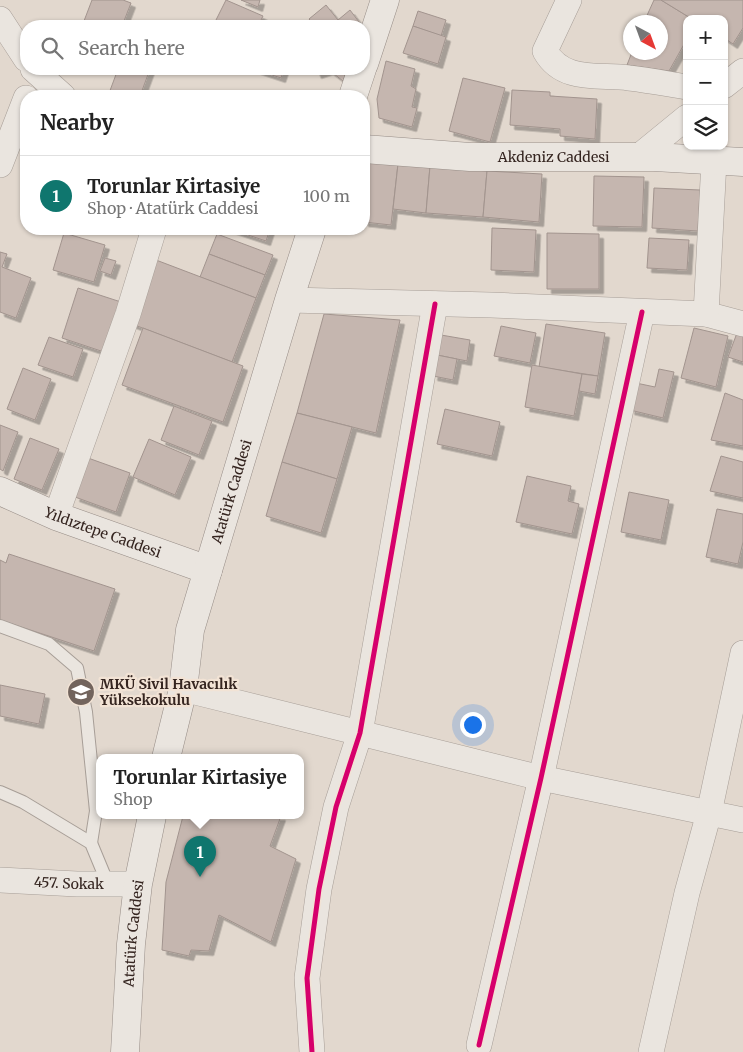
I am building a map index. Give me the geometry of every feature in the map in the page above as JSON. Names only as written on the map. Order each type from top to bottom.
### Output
[{"type":"main road","points":[[370,46],[385,0]]},
{"type":"main road","points":[[355,90],[360,75]]},
{"type":"main road","name":"Akdeniz Caddesi","points":[[370,149],[470,157],[638,157],[743,162]]},
{"type":"main road","name":"Atatürk Caddesi","points":[[167,754],[183,689],[190,630],[288,300],[310,235]]},
{"type":"main road","name":"Yıldıztepe Caddesi","points":[[0,491],[56,516],[208,570]]},
{"type":"main road","name":"Atatürk Caddesi","points":[[125,1052],[131,944],[138,884],[151,819]]},
{"type":"street","points":[[569,0],[545,51],[549,58],[566,72],[581,76],[628,78],[683,86]]},
{"type":"street","points":[[0,19],[20,49]]},
{"type":"street","points":[[728,83],[743,71]]},
{"type":"street","points":[[27,90],[30,75]]},
{"type":"street","points":[[41,75],[57,90]]},
{"type":"street","points":[[0,165],[20,113]]},
{"type":"street","points":[[638,157],[683,120]]},
{"type":"street","points":[[706,314],[714,161]]},
{"type":"street","points":[[56,516],[128,314],[152,235]]},
{"type":"street","points":[[288,300],[706,314],[743,324]]},
{"type":"street","points":[[312,1052],[307,978],[319,889],[336,807],[360,733],[435,304]]},
{"type":"street","points":[[479,1045],[541,778],[642,312]]},
{"type":"street","points":[[651,1052],[687,893],[709,813],[743,653]]},
{"type":"street","points":[[183,689],[541,778],[743,820]]},
{"type":"street","name":"457. Sokak","points":[[0,880],[138,884]]},
{"type":"lane","points":[[0,626],[49,644],[77,668],[86,712],[96,811],[91,843],[108,884]]},
{"type":"lane","points":[[0,792],[23,802],[91,843]]},
{"type":"building","points":[[92,0],[123,0],[131,3],[124,20],[84,20]]},
{"type":"building","points":[[226,0],[263,16],[261,20],[216,20]]},
{"type":"building","points":[[241,0],[260,0],[258,7]]},
{"type":"building","points":[[654,0],[661,0],[685,15],[683,15],[683,46],[669,71],[627,65],[629,60],[668,60],[668,15],[647,15]]},
{"type":"building","points":[[661,0],[743,0],[743,28],[733,44],[728,41],[728,15],[685,15]]},
{"type":"building","points":[[326,5],[338,20],[310,20]]},
{"type":"building","points":[[350,10],[358,20],[338,20]]},
{"type":"building","points":[[418,11],[446,20],[441,36],[413,26]]},
{"type":"building","points":[[413,26],[446,37],[438,64],[403,53]]},
{"type":"building","points":[[386,61],[415,69],[411,86],[416,89],[412,107],[417,108],[412,127],[379,118],[377,99]]},
{"type":"building","points":[[116,75],[148,75],[142,90],[110,90]]},
{"type":"building","points":[[335,75],[345,75],[343,81]]},
{"type":"building","points":[[463,78],[505,88],[490,142],[449,131]]},
{"type":"building","points":[[512,90],[550,92],[550,96],[597,99],[595,139],[560,136],[560,129],[510,125]]},
{"type":"building","points":[[370,161],[398,164],[391,225],[370,223]]},
{"type":"building","points":[[398,164],[430,166],[426,213],[393,209]]},
{"type":"building","points":[[430,166],[487,171],[483,217],[426,213]]},
{"type":"building","points":[[487,171],[542,174],[539,222],[483,217]]},
{"type":"building","points":[[594,176],[644,177],[642,227],[593,226]]},
{"type":"building","points":[[654,188],[700,190],[698,231],[652,228]]},
{"type":"building","points":[[492,228],[536,230],[534,272],[491,270]]},
{"type":"building","points":[[547,233],[599,234],[599,289],[547,289]]},
{"type":"building","points":[[63,235],[71,235],[105,245],[94,282],[53,270]]},
{"type":"building","points":[[217,235],[220,235],[273,255],[265,275],[209,254]]},
{"type":"building","points":[[248,235],[268,235],[266,241]]},
{"type":"building","points":[[649,238],[689,240],[687,270],[647,268]]},
{"type":"building","points":[[0,252],[7,254],[2,267],[31,278],[16,318],[0,312]]},
{"type":"building","points":[[209,254],[265,275],[256,298],[200,277]]},
{"type":"building","points":[[105,258],[116,261],[111,275],[100,271]]},
{"type":"building","points":[[156,260],[256,298],[232,362],[132,324]]},
{"type":"building","points":[[78,288],[121,302],[104,352],[62,338]]},
{"type":"building","points":[[324,314],[400,320],[376,433],[297,413]]},
{"type":"building","points":[[546,324],[605,333],[598,376],[539,367]]},
{"type":"building","points":[[501,326],[536,333],[530,363],[494,356]]},
{"type":"building","points":[[143,328],[243,366],[223,422],[122,385]]},
{"type":"building","points":[[694,328],[728,336],[716,387],[681,378]]},
{"type":"building","points":[[737,333],[743,335],[743,362],[728,357]]},
{"type":"building","points":[[441,335],[470,340],[467,361],[437,355]]},
{"type":"building","points":[[49,337],[83,349],[73,377],[38,365]]},
{"type":"building","points":[[437,355],[457,359],[453,380],[433,376]]},
{"type":"building","points":[[532,365],[582,374],[574,416],[525,407]]},
{"type":"building","points":[[23,368],[51,379],[35,420],[7,409]]},
{"type":"building","points":[[659,369],[674,372],[663,418],[630,410],[636,383],[655,387]]},
{"type":"building","points":[[582,374],[598,376],[595,394],[579,391]]},
{"type":"building","points":[[725,393],[743,400],[743,446],[711,440]]},
{"type":"building","points":[[174,406],[212,421],[199,455],[161,440]]},
{"type":"building","points":[[445,409],[500,422],[492,456],[437,444]]},
{"type":"building","points":[[297,413],[352,427],[337,479],[282,462]]},
{"type":"building","points":[[0,425],[18,432],[3,471],[0,469]]},
{"type":"building","points":[[30,438],[59,449],[42,490],[14,479]]},
{"type":"building","points":[[149,439],[191,457],[175,495],[133,477]]},
{"type":"building","points":[[721,456],[743,462],[743,498],[710,491]]},
{"type":"building","points":[[88,458],[130,473],[116,512],[75,497]]},
{"type":"building","points":[[282,462],[337,479],[321,533],[266,516]]},
{"type":"building","points":[[527,476],[571,486],[568,501],[579,504],[572,534],[516,522]]},
{"type":"building","points":[[629,492],[669,500],[661,540],[621,532]]},
{"type":"building","points":[[717,509],[743,514],[743,542],[738,564],[706,557]]},
{"type":"building","points":[[9,554],[115,589],[94,651],[0,620],[0,560],[6,563]]},
{"type":"building","points":[[0,685],[45,694],[39,724],[0,716]]},
{"type":"building","points":[[182,819],[280,819],[270,846],[296,859],[271,942],[219,915],[209,951],[191,950],[189,956],[162,950],[166,882]]},
{"type":"cycle path","points":[[312,1052],[307,978],[319,889],[336,807],[360,733],[435,304]]},
{"type":"cycle path","points":[[479,1045],[541,778],[642,312]]},
{"type":"place","name":"MKÜ Sivil Havacılık Yüksekokulu","points":[[81,692]]},
{"type":"place","name":"Torunlar Kirtasiye","points":[[200,877]]}]
